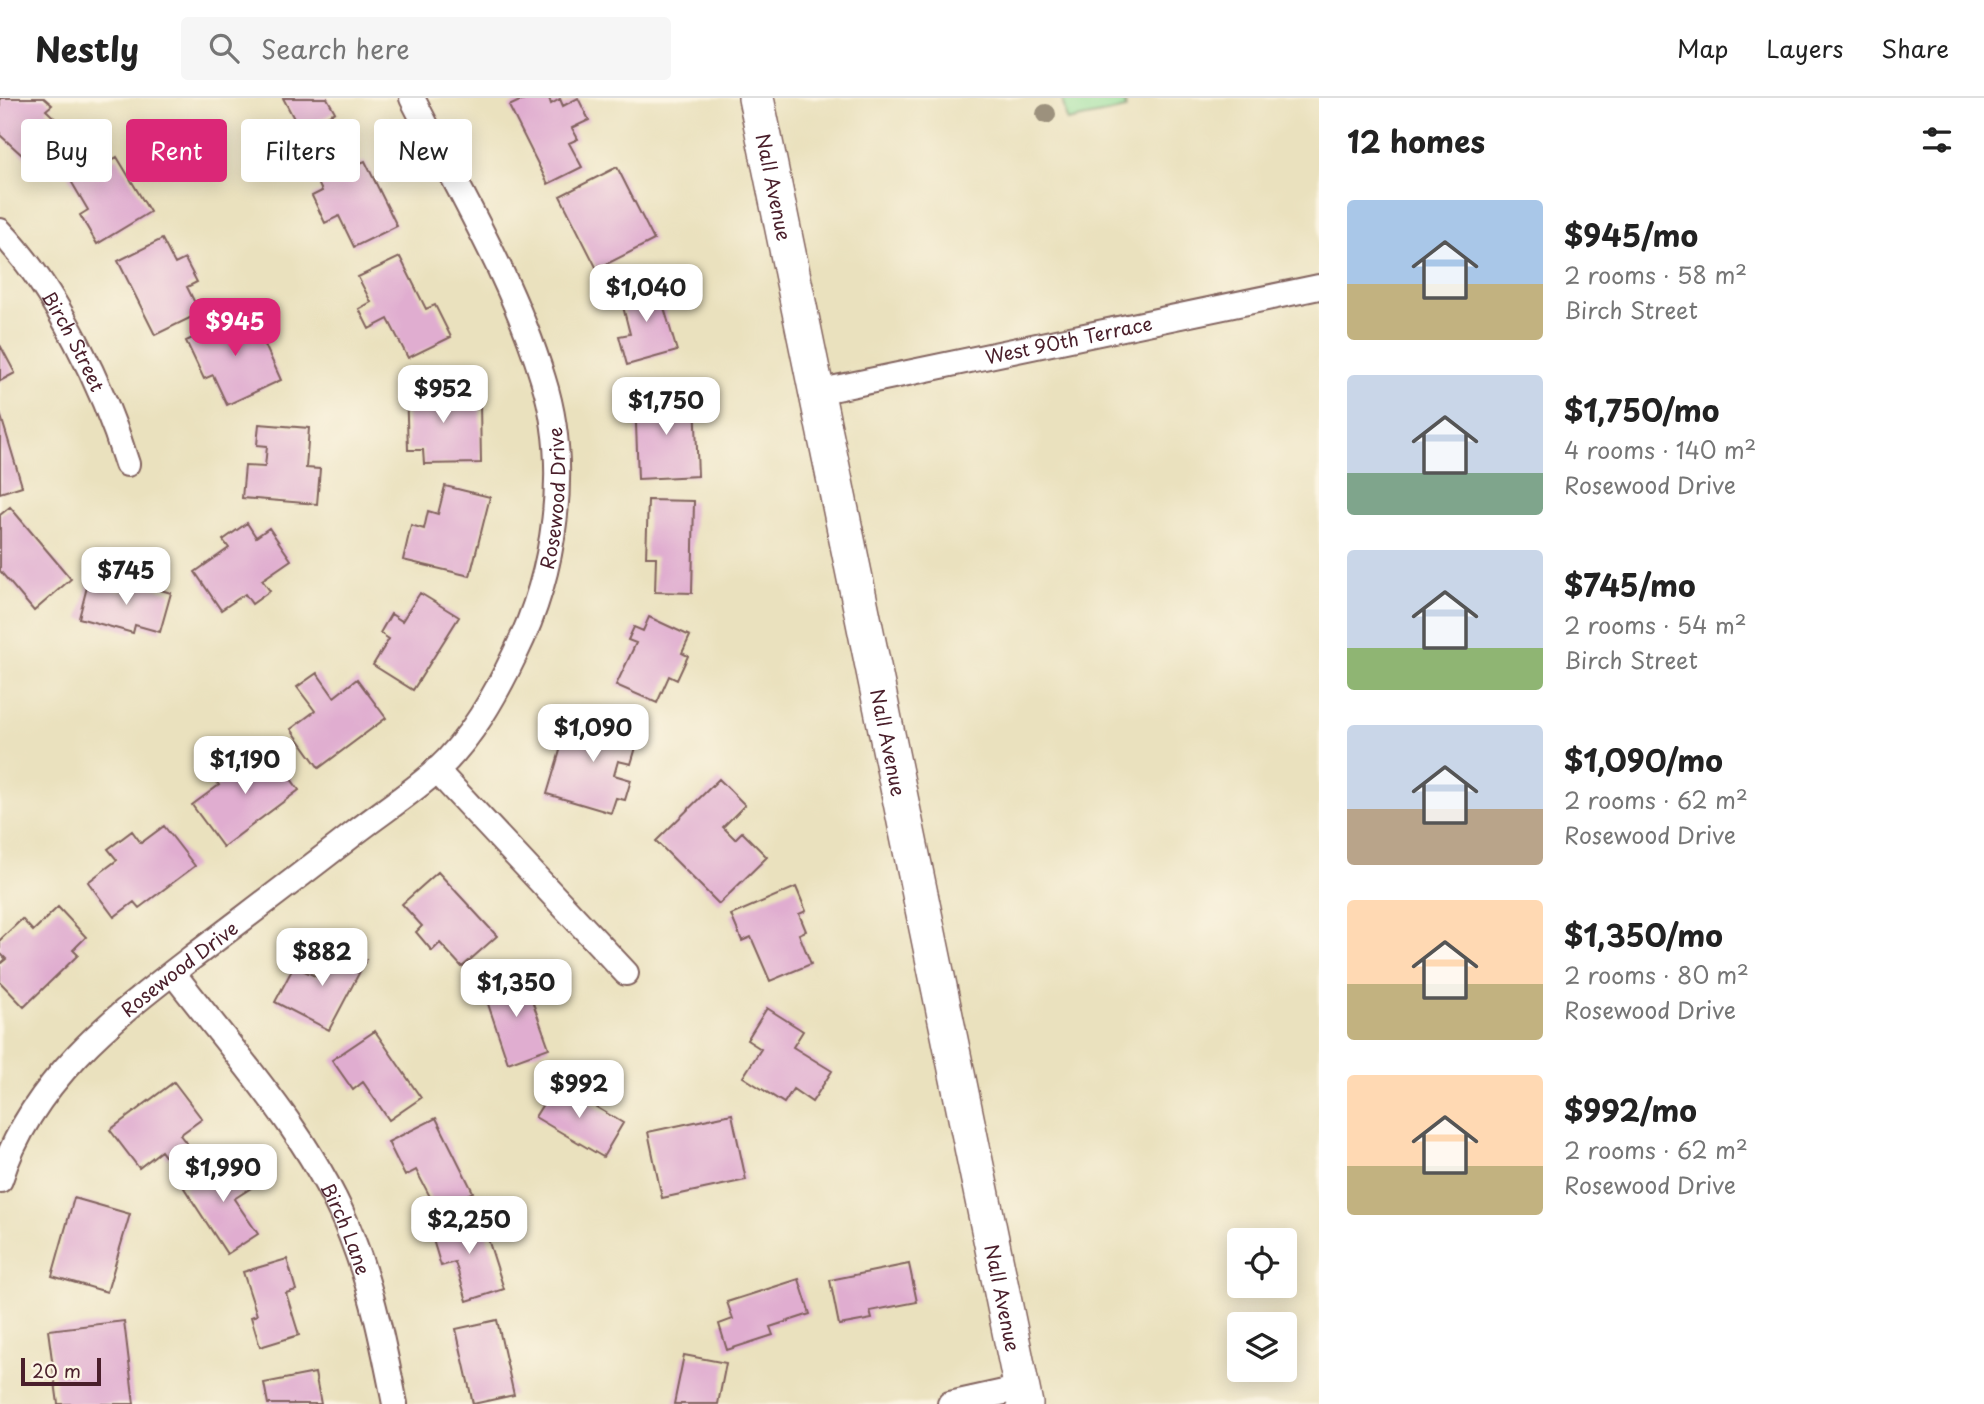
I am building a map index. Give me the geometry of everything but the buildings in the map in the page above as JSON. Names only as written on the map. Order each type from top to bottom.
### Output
[{"type":"main road","name":"Nall Avenue","points":[[756,98],[1023,1396]]},
{"type":"street","name":"Rosewood Drive","points":[[0,1180],[30,1116],[68,1063],[100,1030],[436,770],[463,741],[487,707],[526,632],[546,573],[555,510],[555,446],[544,380],[508,288],[411,98]]},
{"type":"street","name":"Birch Street","points":[[0,231],[20,252],[52,299],[114,423],[127,464]]},
{"type":"street","name":"West 90th Terrace","points":[[817,392],[1319,287]]},
{"type":"street","points":[[436,770],[626,973]]},
{"type":"street","name":"Birch Lane","points":[[173,972],[293,1132],[328,1186],[352,1236],[375,1306],[395,1404]]},
{"type":"street","name":"Nall Avenue","points":[[950,1404],[1023,1396]]},
{"type":"green space","points":[[1062,98],[1124,98],[1126,109],[1067,121]]}]
